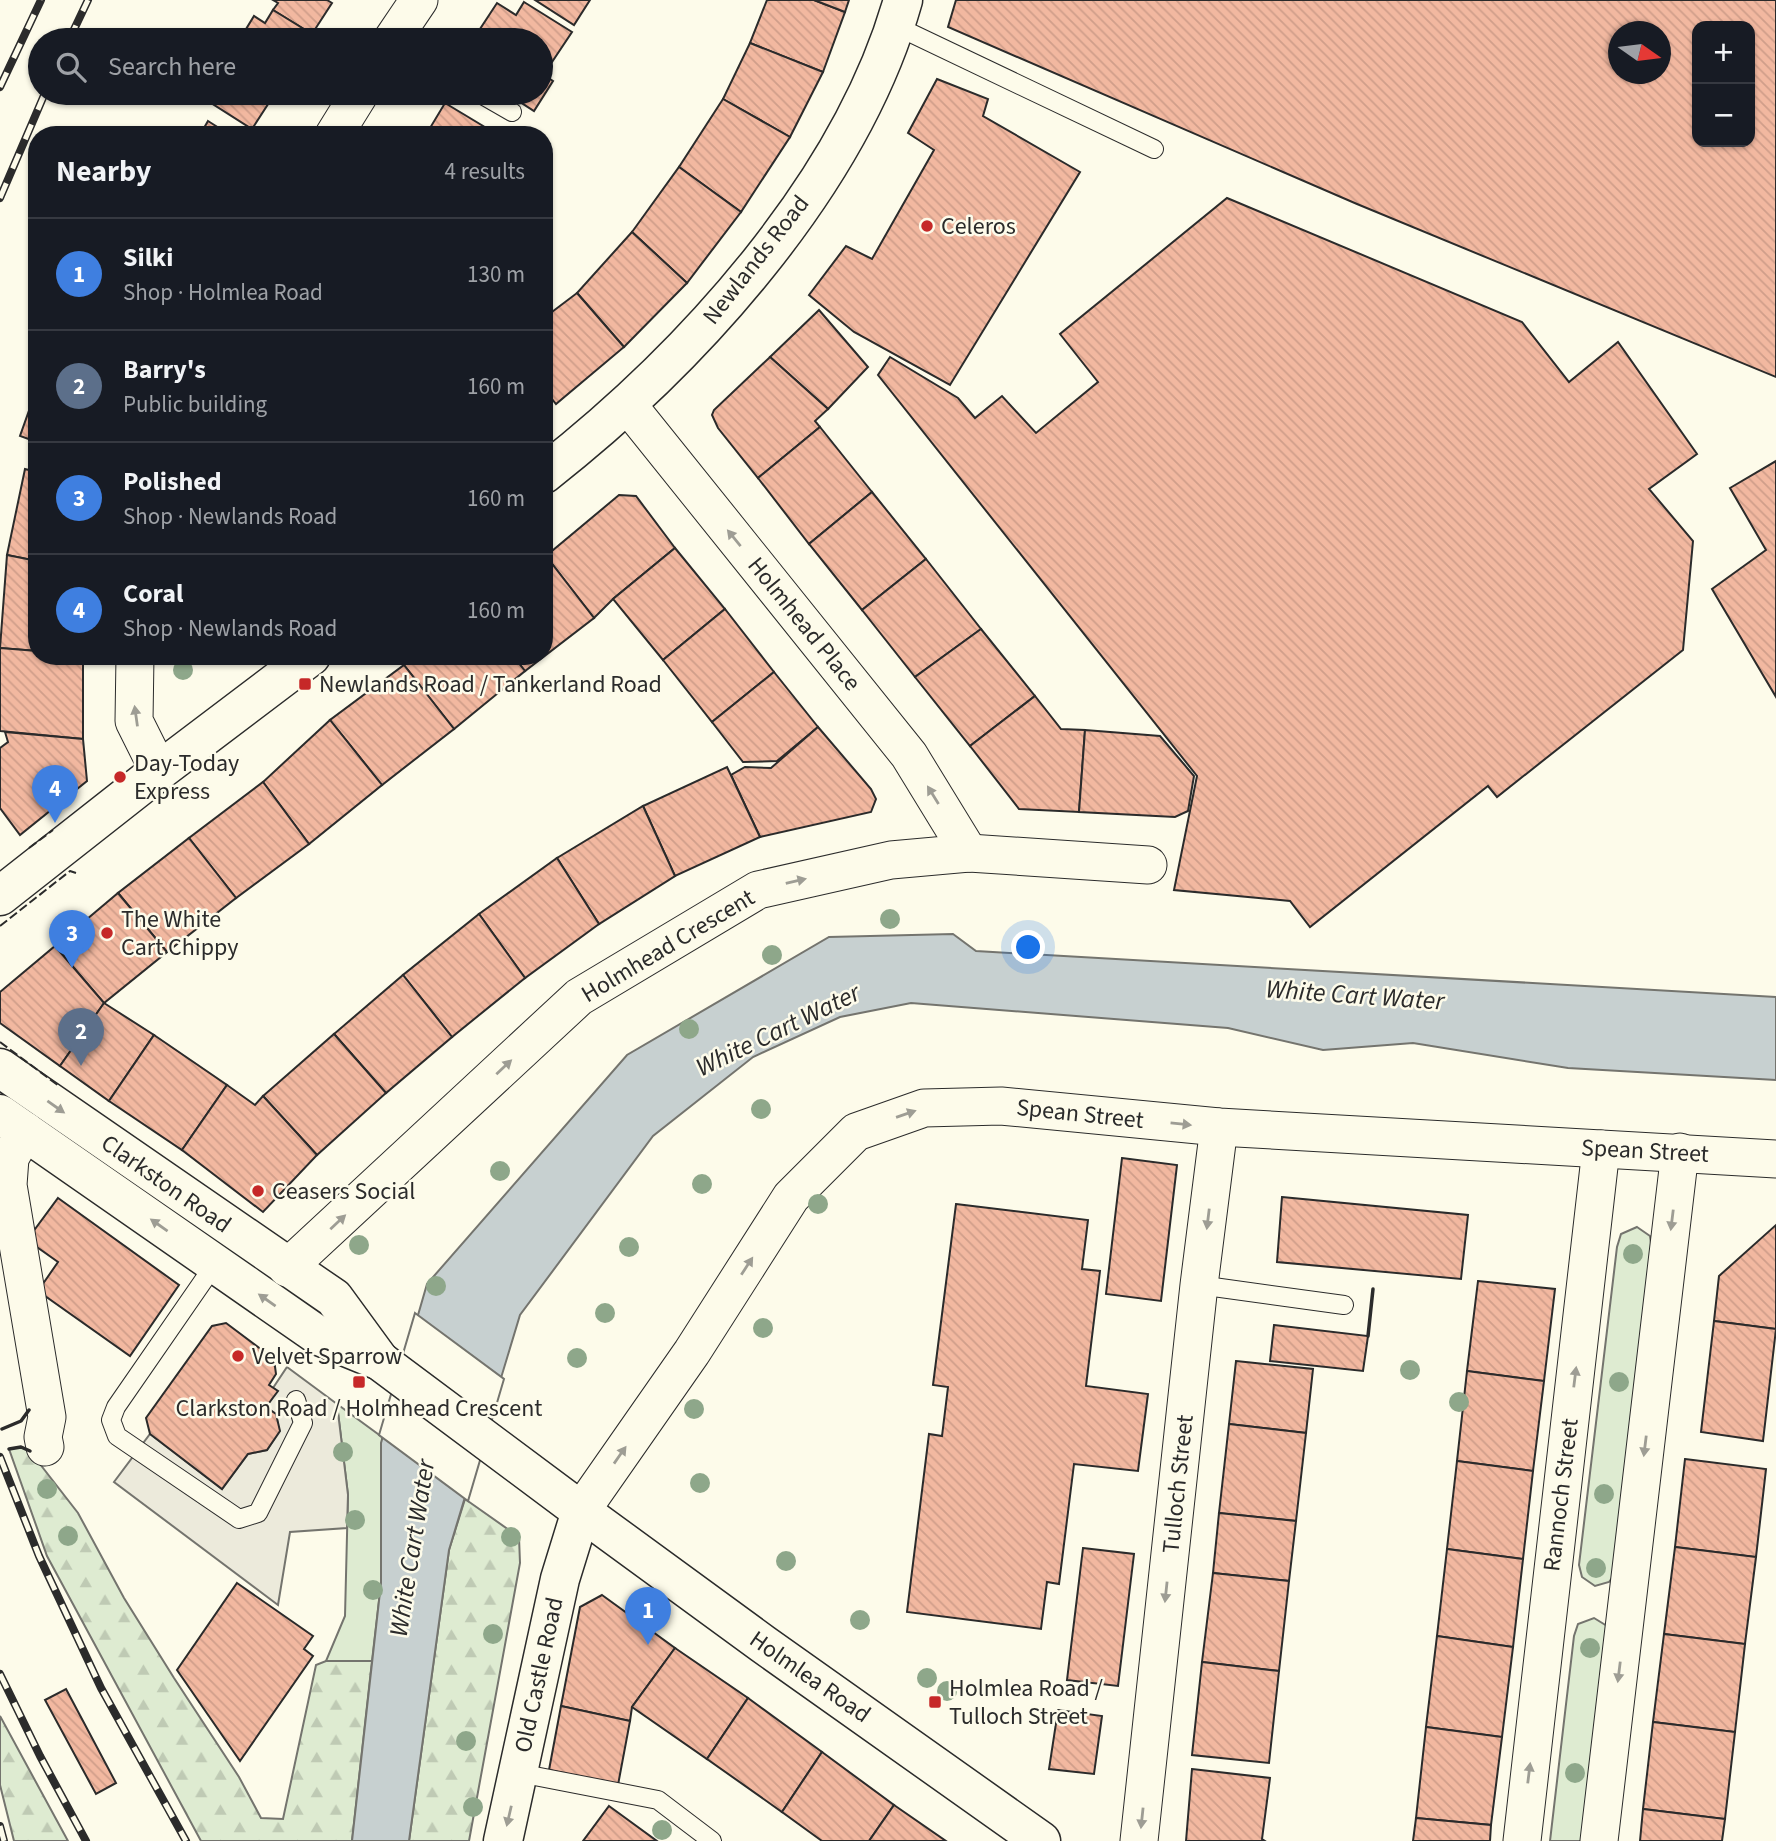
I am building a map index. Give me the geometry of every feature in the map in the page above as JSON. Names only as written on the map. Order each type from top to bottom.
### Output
[{"type":"street","points":[[400,28],[419,0]]},
{"type":"street","name":"Newlands Road","points":[[553,466],[664,369],[762,258],[823,175],[863,103],[900,13]]},
{"type":"street","points":[[340,126],[353,105]]},
{"type":"street","name":"Holmhead Place","points":[[627,404],[909,755],[969,853]]},
{"type":"street","points":[[135,665],[134,721],[159,771]]},
{"type":"street","points":[[0,896],[300,665]]},
{"type":"street","name":"Holmhead Crescent","points":[[287,1268],[579,998],[758,890],[891,860],[969,853],[1148,865]]},
{"type":"street","name":"Clarkston Road","points":[[0,1068],[334,1298],[380,1361]]},
{"type":"street","name":"Spean Street","points":[[581,1511],[692,1352],[791,1197],[856,1132],[924,1108],[1000,1106],[1219,1127],[1776,1158]]},
{"type":"street","points":[[13,1122],[8,1185],[47,1417],[43,1437],[45,1447]]},
{"type":"street","name":"Clarkston Road","points":[[13,1122],[319,1336],[380,1361]]},
{"type":"street","name":"Tulloch Street","points":[[1139,1841],[1199,1285],[1219,1127]]},
{"type":"street","name":"Rannoch Street","points":[[1522,1841],[1601,1149]]},
{"type":"street","points":[[1599,1841],[1680,1152]]},
{"type":"street","name":"Holmlea Road","points":[[380,1361],[763,1644],[1041,1841]]},
{"type":"street","name":"Old Castle Road","points":[[503,1841],[560,1579],[581,1511]]},
{"type":"lane","points":[[900,13],[1154,149]]},
{"type":"lane","points":[[500,105],[512,112]]},
{"type":"lane","points":[[236,1232],[116,1407],[111,1420],[117,1436],[239,1519],[258,1513],[303,1423],[296,1400]]},
{"type":"lane","points":[[1199,1285],[1344,1305]]},
{"type":"lane","points":[[519,1773],[658,1800],[712,1841]]},
{"type":"green space","points":[[1637,1227],[1650,1236],[1652,1250],[1617,1571],[1609,1582],[1595,1586],[1582,1577],[1579,1565],[1617,1247],[1621,1234]]},
{"type":"green space","points":[[337,1404],[382,1437],[381,1583],[372,1661],[326,1661],[345,1616],[348,1495]]},
{"type":"green space","points":[[21,1447],[29,1450],[78,1513],[124,1598],[239,1777],[261,1818],[283,1819],[316,1665],[326,1661],[372,1661],[352,1841],[201,1841],[47,1556],[9,1449]]},
{"type":"green space","points":[[465,1499],[519,1537],[520,1563],[469,1841],[409,1841],[449,1550]]},
{"type":"green space","points":[[1594,1618],[1607,1626],[1587,1841],[1550,1841],[1574,1636],[1578,1624]]},
{"type":"green space","points":[[0,1716],[68,1841],[14,1841],[0,1785]]},
{"type":"shaded area","points":[[287,1367],[337,1404],[348,1495],[347,1528],[290,1532],[278,1605],[114,1482],[150,1434],[222,1489],[248,1454],[267,1450],[279,1431],[276,1414],[266,1407],[277,1391],[273,1388]]},
{"type":"water","name":"White Cart Water","points":[[953,934],[976,951],[1776,997],[1776,1080],[1568,1068],[1413,1043],[1323,1050],[1228,1028],[911,1003],[840,1017],[753,1057],[653,1136],[520,1315],[449,1550],[409,1841],[352,1841],[381,1583],[381,1443],[427,1284],[627,1055],[829,937]]},
{"type":"pier","points":[[415,1313],[504,1379],[468,1501],[379,1435]]},
{"type":"building","points":[[273,0],[327,0],[332,3],[316,28],[302,28],[273,10],[278,3]]},
{"type":"building","points":[[535,0],[590,0],[574,25]]},
{"type":"building","points":[[767,0],[814,0],[845,12],[823,72],[750,43]]},
{"type":"building","points":[[814,0],[849,0],[845,12]]},
{"type":"building","points":[[956,0],[1776,0],[1776,377],[1357,204],[948,27]]},
{"type":"building","points":[[524,2],[572,32],[553,60],[553,28],[481,28],[497,3],[516,15]]},
{"type":"building","points":[[273,10],[302,28],[247,28],[254,16],[265,23]]},
{"type":"building","points":[[750,43],[823,72],[790,137],[723,99]]},
{"type":"building","points":[[937,79],[988,99],[983,116],[1080,172],[950,385],[854,332],[809,295],[846,246],[872,259],[934,150],[908,133]]},
{"type":"building","points":[[723,99],[790,137],[741,212],[679,167]]},
{"type":"building","points":[[214,105],[267,105],[254,126],[247,126]]},
{"type":"building","points":[[444,105],[448,105],[483,126],[431,126]]},
{"type":"building","points":[[525,105],[538,105],[534,111]]},
{"type":"building","points":[[679,167],[741,212],[687,283],[632,232]]},
{"type":"building","points":[[1227,198],[1522,322],[1569,382],[1618,342],[1697,454],[1649,489],[1693,541],[1683,650],[1497,797],[1488,786],[1310,927],[1290,901],[1174,890],[1197,776],[878,375],[890,357],[958,398],[975,418],[1002,396],[1036,433],[1098,382],[1060,334]]},
{"type":"building","points":[[632,232],[687,283],[624,347],[577,293]]},
{"type":"building","points":[[577,293],[624,347],[556,404],[553,400],[553,311]]},
{"type":"building","points":[[819,310],[868,367],[828,409],[770,357]]},
{"type":"building","points":[[770,357],[828,409],[815,421],[820,427],[758,478],[718,428],[712,415],[714,410]]},
{"type":"building","points":[[28,413],[28,439],[20,436]]},
{"type":"building","points":[[820,427],[872,492],[809,544],[758,478]]},
{"type":"building","points":[[1776,461],[1776,697],[1712,589],[1766,550],[1730,488]]},
{"type":"building","points":[[25,469],[28,470],[28,559],[7,555]]},
{"type":"building","points":[[872,492],[926,559],[862,610],[809,544]]},
{"type":"building","points":[[619,495],[636,496],[675,548],[594,618],[553,565],[553,550]]},
{"type":"building","points":[[675,548],[725,609],[663,660],[613,599]]},
{"type":"building","points":[[7,555],[28,559],[28,650],[0,648]]},
{"type":"building","points":[[926,559],[981,629],[915,677],[862,610]]},
{"type":"building","points":[[553,565],[594,618],[553,649]]},
{"type":"building","points":[[725,609],[774,672],[712,722],[663,660]]},
{"type":"building","points":[[981,629],[1035,696],[970,746],[915,677]]},
{"type":"building","points":[[0,648],[28,650],[28,665],[83,665],[83,739],[0,731]]},
{"type":"building","points":[[404,665],[520,665],[525,671],[454,729]]},
{"type":"building","points":[[404,665],[454,729],[382,785],[330,720]]},
{"type":"building","points":[[520,665],[533,665],[525,671]]},
{"type":"building","points":[[774,672],[818,727],[777,761],[743,762],[712,722]]},
{"type":"building","points":[[1035,696],[1061,729],[1085,730],[1079,812],[1019,809],[970,746]]},
{"type":"building","points":[[330,720],[382,785],[309,844],[263,782]]},
{"type":"building","points":[[818,727],[871,789],[876,799],[871,812],[760,837],[731,775],[745,767],[771,768]]},
{"type":"building","points":[[1085,730],[1160,736],[1194,776],[1188,811],[1175,817],[1079,812]]},
{"type":"building","points":[[5,732],[83,739],[87,781],[20,835],[0,808],[0,748],[8,742]]},
{"type":"building","points":[[727,767],[760,837],[675,876],[643,806]]},
{"type":"building","points":[[263,782],[309,844],[236,898],[189,838]]},
{"type":"building","points":[[643,806],[675,876],[599,924],[557,858]]},
{"type":"building","points":[[189,838],[236,898],[167,952],[118,893]]},
{"type":"building","points":[[557,858],[599,924],[525,978],[479,914]]},
{"type":"building","points":[[118,893],[167,952],[104,1003],[55,946]]},
{"type":"building","points":[[479,914],[525,978],[452,1037],[403,975]]},
{"type":"building","points":[[55,946],[104,1003],[60,1066],[0,1023],[0,992]]},
{"type":"building","points":[[403,975],[452,1037],[386,1093],[334,1034]]},
{"type":"building","points":[[104,1003],[154,1035],[109,1101],[60,1066]]},
{"type":"building","points":[[334,1034],[386,1093],[317,1155],[263,1096]]},
{"type":"building","points":[[154,1035],[227,1085],[182,1150],[109,1101]]},
{"type":"building","points":[[227,1085],[255,1105],[263,1096],[317,1155],[263,1212],[182,1150]]},
{"type":"building","points":[[1122,1158],[1177,1165],[1161,1301],[1106,1294]]},
{"type":"building","points":[[1282,1197],[1468,1215],[1461,1279],[1277,1262]]},
{"type":"building","points":[[58,1198],[179,1285],[130,1356],[38,1291],[58,1262],[27,1240]]},
{"type":"building","points":[[956,1204],[1088,1220],[1082,1269],[1100,1271],[1086,1386],[1148,1394],[1138,1471],[1074,1464],[1059,1584],[1047,1582],[1041,1629],[907,1612],[929,1434],[942,1436],[948,1387],[933,1385]]},
{"type":"building","points":[[1776,1225],[1776,1329],[1714,1321],[1719,1276]]},
{"type":"building","points":[[1478,1281],[1555,1289],[1544,1381],[1467,1371]]},
{"type":"building","points":[[1714,1321],[1776,1329],[1763,1441],[1701,1432]]},
{"type":"building","points":[[226,1323],[274,1359],[276,1374],[269,1385],[278,1391],[266,1407],[276,1414],[280,1431],[267,1450],[248,1454],[222,1489],[150,1434],[146,1418],[212,1326]]},
{"type":"building","points":[[1274,1325],[1368,1336],[1363,1371],[1270,1361]]},
{"type":"building","points":[[1236,1361],[1313,1369],[1306,1433],[1229,1424]]},
{"type":"building","points":[[1467,1371],[1544,1381],[1533,1471],[1457,1461]]},
{"type":"building","points":[[1229,1424],[1306,1433],[1296,1521],[1219,1513]]},
{"type":"building","points":[[1685,1459],[1766,1469],[1756,1557],[1675,1547]]},
{"type":"building","points":[[1457,1461],[1533,1471],[1523,1559],[1447,1549]]},
{"type":"building","points":[[1219,1513],[1296,1521],[1289,1581],[1213,1573]]},
{"type":"building","points":[[1675,1547],[1756,1557],[1745,1644],[1664,1634]]},
{"type":"building","points":[[1083,1548],[1134,1554],[1118,1686],[1067,1680]]},
{"type":"building","points":[[1447,1549],[1523,1559],[1513,1647],[1437,1636]]},
{"type":"building","points":[[1213,1573],[1289,1581],[1279,1671],[1202,1662]]},
{"type":"building","points":[[237,1583],[313,1636],[304,1649],[313,1656],[240,1761],[177,1670]]},
{"type":"building","points":[[602,1595],[675,1648],[632,1707],[630,1721],[561,1706],[580,1607]]},
{"type":"building","points":[[1664,1634],[1745,1644],[1735,1732],[1653,1722]]},
{"type":"building","points":[[1437,1636],[1513,1647],[1502,1737],[1426,1727]]},
{"type":"building","points":[[675,1648],[748,1698],[707,1759],[632,1707]]},
{"type":"building","points":[[1202,1662],[1279,1671],[1269,1763],[1192,1755]]},
{"type":"building","points":[[66,1689],[116,1783],[96,1794],[45,1700]]},
{"type":"building","points":[[748,1698],[822,1752],[782,1812],[707,1759]]},
{"type":"building","points":[[561,1706],[630,1721],[618,1785],[549,1770]]},
{"type":"building","points":[[1058,1710],[1102,1716],[1094,1774],[1049,1769]]},
{"type":"building","points":[[1653,1722],[1735,1732],[1725,1819],[1643,1809]]},
{"type":"building","points":[[1426,1727],[1502,1737],[1491,1825],[1416,1818]]},
{"type":"building","points":[[822,1752],[894,1805],[869,1841],[822,1841],[782,1812]]},
{"type":"building","points":[[1192,1769],[1270,1778],[1262,1839],[1265,1841],[1186,1841]]},
{"type":"building","points":[[894,1805],[946,1841],[869,1841]]},
{"type":"building","points":[[609,1806],[657,1841],[583,1841]]},
{"type":"building","points":[[1643,1809],[1725,1819],[1722,1841],[1640,1841]]},
{"type":"building","points":[[1416,1818],[1491,1825],[1490,1841],[1413,1841]]},
{"type":"railway","points":[[0,87],[41,0]]},
{"type":"railway","points":[[75,28],[88,0]]},
{"type":"railway","points":[[31,126],[40,105]]},
{"type":"railway","points":[[0,198],[28,133]]},
{"type":"railway","points":[[0,1457],[39,1556],[101,1688],[186,1841]]},
{"type":"railway","points":[[0,1674],[86,1841]]},
{"type":"railway","points":[[0,1826],[4,1841]]},
{"type":"fence","points":[[29,848],[53,830]]},
{"type":"fence","points":[[0,926],[70,871],[76,873]]},
{"type":"fence","points":[[0,1042],[59,1086]]},
{"type":"wall","points":[[1368,1336],[1373,1289]]},
{"type":"wall","points":[[2,1429],[21,1421],[29,1410]]},
{"type":"wall","points":[[9,1449],[21,1447],[30,1451]]},
{"type":"place","name":"Celeros","points":[[927,226]]},
{"type":"place","name":"Newlands Road / Tankerland Road","points":[[305,684]]},
{"type":"place","name":"Day-Today Express","points":[[120,777]]},
{"type":"place","name":"Coral","points":[[55,823]]},
{"type":"place","name":"The White Cart Chippy","points":[[107,933]]},
{"type":"place","name":"Polished","points":[[72,968]]},
{"type":"place","name":"Barry's","points":[[81,1066]]},
{"type":"place","name":"Ceasers Social","points":[[258,1191]]},
{"type":"place","name":"Velvet Sparrow","points":[[238,1356]]},
{"type":"place","name":"Clarkston Road / Holmhead Crescent","points":[[359,1382]]},
{"type":"place","name":"Silki","points":[[648,1645]]},
{"type":"place","name":"Holmlea Road / Tulloch Street","points":[[935,1702]]}]
